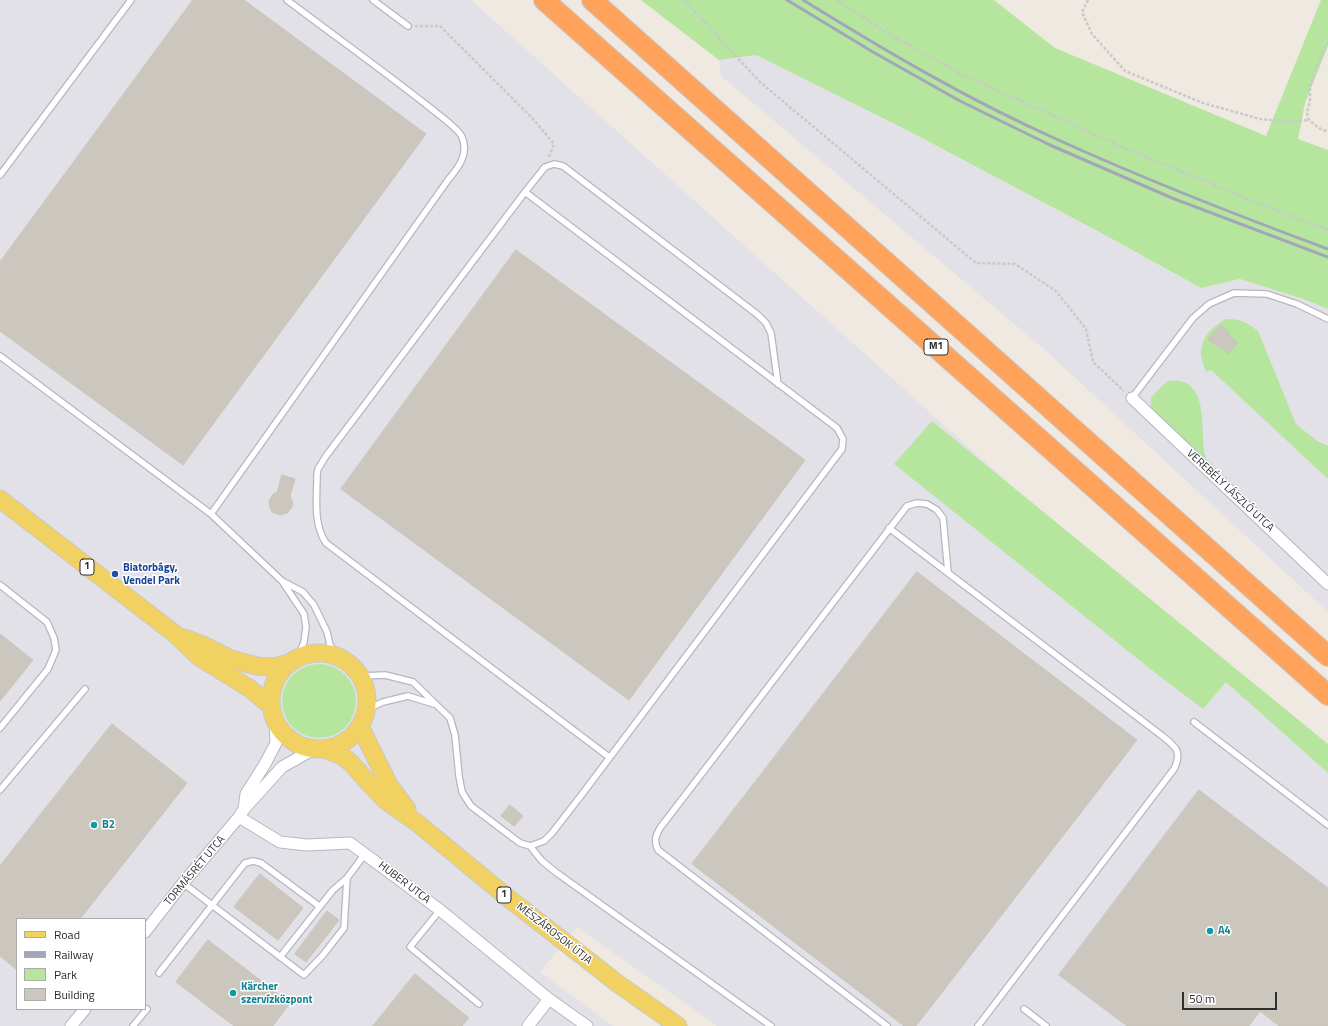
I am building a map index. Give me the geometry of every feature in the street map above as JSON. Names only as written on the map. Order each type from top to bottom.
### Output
[{"type":"highway","name":"M1","points":[[544,0],[1328,695]]},
{"type":"highway","name":"M1","points":[[592,0],[1328,656]]},
{"type":"main road","name":"MÉSZÁROSOK ÚTJA","points":[[0,499],[175,634],[199,657],[249,688],[273,713],[280,730],[291,740],[304,747],[319,749],[342,756],[351,763],[385,800],[416,822],[506,897],[617,982],[678,1026]]},
{"type":"main road","name":"MÉSZÁROSOK ÚTJA","points":[[175,634],[231,659],[257,666],[272,667],[317,653],[337,657],[354,668],[360,676],[366,693],[366,710],[360,726],[345,741],[335,746],[319,749]]},
{"type":"main road","points":[[273,713],[271,693],[275,682],[281,672],[293,661]]},
{"type":"main road","name":"MÉSZÁROSOK ÚTJA","points":[[360,726],[389,785],[416,822]]},
{"type":"street","name":"VEREBÉLY LÁSZLÓ UTCA","points":[[1132,398],[1328,584]]},
{"type":"street","points":[[242,813],[246,794],[276,743],[273,713]]},
{"type":"street","name":"TORMÁSRÉT UTCA","points":[[146,931],[183,883],[282,767],[319,749]]},
{"type":"street","name":"HUBER UTCA","points":[[242,813],[280,842],[307,845],[350,843],[440,910],[549,999],[587,1026]]},
{"type":"street","points":[[528,1026],[549,999]]},
{"type":"street","points":[[71,1026],[84,1010]]},
{"type":"lane","points":[[0,175],[131,0]]},
{"type":"lane","points":[[211,514],[448,180],[460,166],[465,147],[462,135],[452,126],[287,0]]},
{"type":"lane","points":[[372,0],[408,26]]},
{"type":"lane","points":[[609,757],[326,543],[322,537],[318,525],[318,469],[545,167],[554,164],[563,166],[758,315],[766,323],[771,333],[778,384]]},
{"type":"lane","points":[[526,192],[837,428],[843,439],[842,449],[552,833],[544,841],[530,846]]},
{"type":"lane","points":[[1132,398],[1193,318],[1209,304],[1234,293],[1267,294],[1297,304],[1328,319]]},
{"type":"lane","points":[[0,356],[211,514],[282,581],[304,614],[306,627],[304,642],[293,661]]},
{"type":"lane","points":[[887,1026],[658,850],[655,843],[656,836],[660,828],[907,506],[917,503],[927,504],[937,510],[943,518],[948,572]]},
{"type":"lane","points":[[889,528],[1161,735],[1174,746],[1178,753],[1178,762],[1174,769],[978,1026]]},
{"type":"lane","points":[[282,581],[304,592],[314,605],[327,632],[330,645],[337,657]]},
{"type":"lane","points":[[0,585],[47,622],[54,638],[56,650],[48,669],[0,728]]},
{"type":"lane","points":[[360,676],[384,675],[413,682],[450,718],[455,735],[462,792],[471,806],[520,843],[530,846],[542,861],[557,873],[771,1026]]},
{"type":"lane","points":[[0,790],[85,689]]},
{"type":"lane","points":[[366,710],[383,702],[408,696],[436,705]]},
{"type":"lane","points":[[1194,722],[1328,825]]},
{"type":"lane","points":[[280,957],[319,906],[333,890],[348,878],[365,854]]},
{"type":"lane","points":[[159,973],[245,863],[253,860],[261,863],[319,906]]},
{"type":"lane","points":[[183,883],[304,975],[323,955],[344,928],[348,878]]},
{"type":"lane","points":[[440,910],[410,947],[479,1004]]},
{"type":"lane","points":[[133,1026],[147,1009]]},
{"type":"lane","points":[[1024,1009],[1046,1026]]},
{"type":"path","points":[[684,0],[760,82],[976,263],[1015,264],[1056,291],[1086,329],[1093,362],[1132,398]]},
{"type":"path","points":[[837,0],[884,32],[965,76],[1131,151],[1328,230]]},
{"type":"path","points":[[1088,0],[1082,12],[1092,34],[1125,71],[1203,103],[1260,119],[1292,122],[1309,120]]},
{"type":"path","points":[[408,26],[440,26],[533,119],[554,144],[545,167]]},
{"type":"path","points":[[1328,42],[1315,70],[1310,86],[1310,101],[1307,113],[1309,120],[1319,128],[1328,132]]},
{"type":"shaded area","points":[[0,0],[471,0],[1328,770],[1328,1026],[717,1026],[577,927],[540,972],[613,1026],[0,1026]]},
{"type":"shaded area","points":[[756,54],[903,128],[1105,235],[1201,288],[1240,279],[1303,299],[1328,309],[1328,612],[1045,350],[721,76],[719,60]]},
{"type":"green space","points":[[641,0],[994,0],[1055,48],[1266,136],[1321,0],[1328,0],[1328,46],[1305,103],[1298,139],[1328,150],[1328,309],[1303,299],[1240,279],[1201,288],[1105,235],[903,128],[756,55],[719,60]]},
{"type":"green space","points":[[1226,319],[1243,322],[1258,331],[1296,424],[1317,441],[1328,446],[1328,479],[1211,370],[1206,372],[1201,355],[1203,342],[1216,325]]},
{"type":"green space","points":[[1168,381],[1180,381],[1189,385],[1195,392],[1202,412],[1205,454],[1213,471],[1151,412],[1151,398]]},
{"type":"green space","points":[[932,421],[1328,744],[1328,773],[1226,682],[1203,709],[1158,675],[894,464]]},
{"type":"green space","points":[[319,664],[340,670],[350,680],[356,701],[350,722],[340,732],[319,738],[298,732],[288,722],[282,701],[288,680],[298,670]]},
{"type":"building","points":[[193,0],[244,0],[426,134],[183,465],[0,331],[0,262]]},
{"type":"building","points":[[516,250],[805,460],[629,700],[341,489]]},
{"type":"building","points":[[1221,325],[1238,343],[1228,354],[1208,339]]},
{"type":"building","points":[[282,475],[295,479],[290,496],[293,503],[292,507],[287,513],[280,515],[272,512],[269,501],[273,494],[277,492]]},
{"type":"building","points":[[917,572],[1137,740],[916,1026],[904,1026],[692,864]]},
{"type":"building","points":[[0,634],[33,660],[0,701]]},
{"type":"building","name":"B2","points":[[112,724],[187,783],[81,918],[16,918],[16,969],[0,956],[0,866]]},
{"type":"building","name":"A4","points":[[1199,790],[1328,888],[1328,1026],[1279,1026],[1260,1011],[1249,1026],[1127,1026],[1059,975]]},
{"type":"building","points":[[510,805],[523,816],[514,826],[501,816]]},
{"type":"building","points":[[260,874],[303,908],[278,940],[234,907]]},
{"type":"building","points":[[327,911],[339,920],[306,962],[295,954]]},
{"type":"building","name":"Kärcher szervízközpont","points":[[208,940],[290,1003],[273,1026],[234,1026],[176,982]]},
{"type":"building","points":[[415,974],[469,1018],[462,1026],[373,1026]]},
{"type":"railway","points":[[787,0],[873,52],[960,101],[1050,145],[1172,198],[1328,257]]},
{"type":"railway","points":[[803,0],[926,73],[1022,123],[1156,182],[1328,249]]},
{"type":"place","name":"Biatorbágy, Vendel Park","points":[[115,574]]},
{"type":"place","name":"B2","points":[[94,825]]},
{"type":"place","name":"A4","points":[[1210,931]]},
{"type":"place","name":"Kärcher szervízközpont","points":[[233,993]]}]
